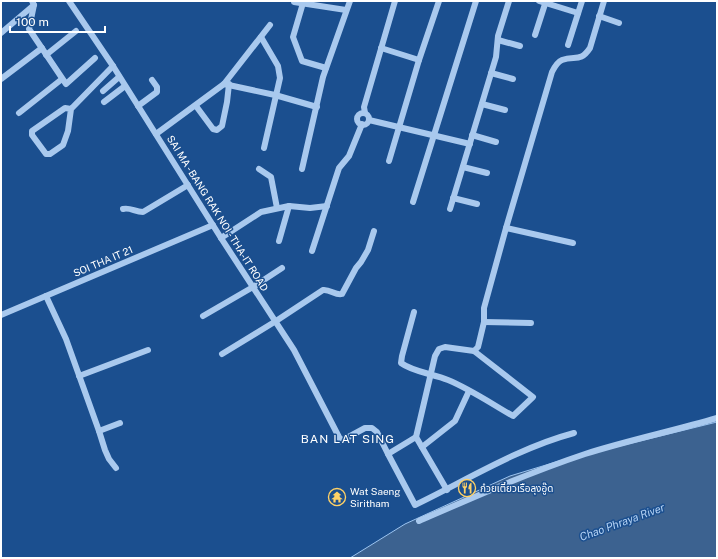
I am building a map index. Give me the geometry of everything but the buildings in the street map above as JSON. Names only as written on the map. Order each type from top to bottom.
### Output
[{"type":"street","name":"SAI MA - BANG RAK NOI - THA-IT ROAD","points":[[69,1],[113,66],[221,238],[294,350],[341,442],[366,428],[372,428],[377,432],[388,454]]},
{"type":"street","points":[[302,169],[326,68],[350,1]]},
{"type":"street","points":[[369,120],[368,115],[365,113],[364,107],[380,48],[395,1]]},
{"type":"street","points":[[389,161],[419,60],[439,1]]},
{"type":"street","points":[[413,202],[433,134],[476,1]]},
{"type":"street","points":[[450,209],[496,57],[498,40],[509,1]]},
{"type":"street","points":[[568,45],[582,1]]},
{"type":"street","points":[[474,351],[478,346],[484,322],[484,308],[552,72],[562,60],[581,58],[586,54],[590,48],[604,1]]},
{"type":"street","points":[[294,2],[346,10]]},
{"type":"street","points":[[536,35],[543,2],[578,13]]},
{"type":"street","points":[[1,33],[33,3]]},
{"type":"street","points":[[33,3],[29,29],[66,84],[95,58]]},
{"type":"street","points":[[303,3],[293,37],[302,61],[326,68]]},
{"type":"street","points":[[599,16],[620,23]]},
{"type":"street","points":[[156,134],[227,84],[270,25]]},
{"type":"street","points":[[46,55],[76,31]]},
{"type":"street","points":[[261,37],[280,71],[280,78],[264,148]]},
{"type":"street","points":[[498,40],[520,46]]},
{"type":"street","points":[[1,79],[42,48]]},
{"type":"street","points":[[380,48],[419,60]]},
{"type":"street","points":[[71,109],[65,108],[32,131],[32,134],[46,154],[50,154],[63,145],[68,131],[71,109],[113,66]]},
{"type":"street","points":[[491,73],[513,79]]},
{"type":"street","points":[[103,91],[119,77]]},
{"type":"street","points":[[19,113],[62,79]]},
{"type":"street","points":[[138,106],[157,92],[157,87],[152,80]]},
{"type":"street","points":[[227,84],[317,106]]},
{"type":"street","points":[[196,106],[213,130],[217,130],[222,126],[227,102],[227,84]]},
{"type":"street","points":[[104,102],[125,86]]},
{"type":"street","points":[[482,104],[505,110]]},
{"type":"street","points":[[362,124],[357,118],[360,113],[365,113]]},
{"type":"street","points":[[362,124],[367,123],[369,120],[470,144]]},
{"type":"street","points":[[312,251],[339,168],[349,156],[357,140],[362,124]]},
{"type":"street","points":[[472,135],[496,142]]},
{"type":"street","points":[[463,167],[487,173]]},
{"type":"street","points":[[259,169],[271,177],[277,208]]},
{"type":"street","points":[[123,209],[128,208],[137,212],[143,212],[188,185]]},
{"type":"street","points":[[453,198],[477,204]]},
{"type":"street","points":[[221,238],[261,212],[289,206],[310,208],[327,206]]},
{"type":"street","points":[[279,241],[289,206]]},
{"type":"street","name":"SOI THA IT 21","points":[[1,315],[213,225]]},
{"type":"street","points":[[506,228],[573,242]]},
{"type":"street","points":[[222,354],[323,290],[342,294],[368,250],[374,231]]},
{"type":"street","points":[[203,316],[282,268]]},
{"type":"street","points":[[46,296],[66,339],[109,459],[116,468]]},
{"type":"street","points":[[414,312],[402,356],[401,363],[405,366],[430,374],[448,380],[513,416],[533,397],[474,351],[446,347],[439,349],[435,356],[430,374],[416,437],[447,490]]},
{"type":"street","points":[[484,322],[531,323]]},
{"type":"street","points":[[79,376],[148,350]]},
{"type":"street","points":[[422,447],[455,421],[469,391]]},
{"type":"street","points":[[419,522],[517,478],[585,454],[717,418]]},
{"type":"street","points":[[99,431],[120,422]]},
{"type":"street","points":[[416,437],[388,454],[415,505],[517,453],[550,440],[574,433]]},
{"type":"water","name":"Chao Phraya River","points":[[717,422],[717,558],[350,558],[405,524],[510,476],[559,461]]},
{"type":"place","name":"ก๋วยเตี๋ยวเรือลุงอู๊ด","points":[[467,488]]},
{"type":"place","name":"Wat Saeng Siritham","points":[[337,497]]},
{"type":"district","name":"BAN LAT SING","points":[[348,439]]}]
